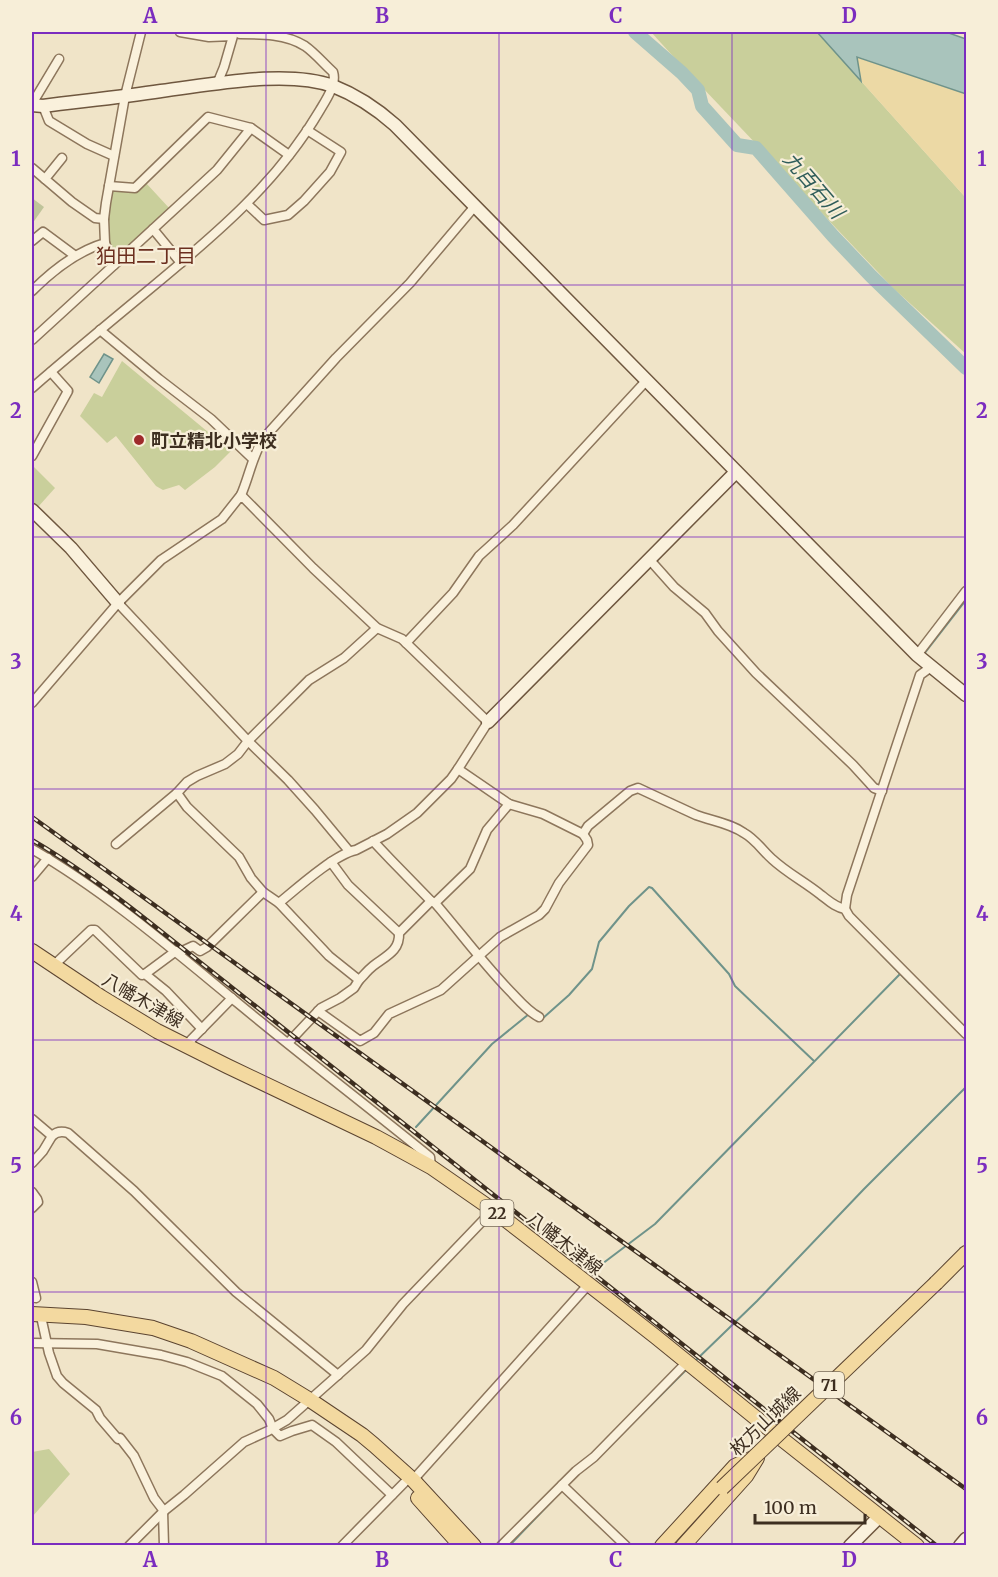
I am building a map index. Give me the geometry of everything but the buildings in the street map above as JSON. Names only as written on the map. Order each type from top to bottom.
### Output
[{"type":"main road","name":"八幡木津線","points":[[32,951],[120,1009],[185,1046],[376,1137],[431,1167],[493,1210],[917,1545]]},
{"type":"main road","name":"枚方山城線","points":[[673,1545],[722,1488],[966,1253]]},
{"type":"main road","points":[[37,1318],[86,1317],[153,1328],[191,1341],[249,1367],[309,1402],[357,1438],[408,1482],[474,1545]]},
{"type":"main road","points":[[683,1545],[746,1476],[758,1456],[778,1436]]},
{"type":"main road","points":[[662,1545],[735,1466],[758,1456]]},
{"type":"main road","points":[[408,1482],[461,1545]]},
{"type":"street","points":[[114,265],[105,243],[104,219],[114,156],[141,32]]},
{"type":"street","points":[[32,388],[216,234],[247,204],[289,155],[320,110],[332,86],[333,72],[307,47],[292,41],[268,33],[209,37],[181,32]]},
{"type":"street","points":[[217,84],[238,34]]},
{"type":"street","points":[[35,105],[59,59]]},
{"type":"street","points":[[35,105],[281,79],[302,80],[332,86],[366,103],[386,117],[475,206],[917,655],[966,695]]},
{"type":"street","points":[[35,105],[49,121],[87,144],[114,156]]},
{"type":"street","points":[[109,186],[135,188],[208,117],[251,128],[289,155]]},
{"type":"street","points":[[32,340],[217,170],[251,128]]},
{"type":"street","points":[[247,204],[264,220],[288,215],[330,172],[341,152],[307,130]]},
{"type":"street","points":[[45,179],[62,158]]},
{"type":"street","points":[[32,168],[72,202],[95,218],[104,219]]},
{"type":"street","points":[[32,703],[118,603],[161,560],[222,519],[241,495],[253,459],[268,434],[336,358],[410,283],[475,206]]},
{"type":"street","points":[[153,229],[181,263]]},
{"type":"street","points":[[32,241],[43,232],[74,255]]},
{"type":"street","points":[[32,291],[74,255],[105,243]]},
{"type":"street","points":[[100,330],[211,419],[253,459]]},
{"type":"street","points":[[32,456],[68,391],[51,372]]},
{"type":"street","points":[[406,643],[453,593],[479,556],[513,525],[646,381]]},
{"type":"street","points":[[279,903],[331,862],[348,851],[356,850],[404,824],[417,813],[451,779],[488,722],[736,472]]},
{"type":"street","points":[[241,495],[313,568],[377,628],[402,639],[488,722]]},
{"type":"street","points":[[32,510],[71,548],[118,603],[302,795],[348,851]]},
{"type":"street","points":[[649,559],[674,587],[705,613],[718,631],[763,680],[854,765],[874,788],[882,791]]},
{"type":"street","points":[[917,655],[966,591]]},
{"type":"street","points":[[116,844],[187,782],[225,764],[309,680],[344,658],[377,628]]},
{"type":"street","points":[[931,666],[920,675],[847,895],[845,909],[849,916],[966,1034]]},
{"type":"street","points":[[318,1011],[360,1041],[374,1032],[389,1014],[441,990],[500,937],[539,915],[545,909],[559,883],[588,845],[583,834],[543,814],[509,804],[458,769]]},
{"type":"street","points":[[583,834],[588,826],[630,791],[638,788],[696,815],[716,820],[745,833],[795,878],[820,893],[837,908],[845,909]]},
{"type":"street","points":[[177,793],[187,807],[239,857],[245,870],[263,892],[279,903],[329,956],[359,980]]},
{"type":"street","points":[[288,1043],[321,1008],[354,988],[373,967],[394,951],[399,933],[468,872],[475,861],[487,830],[509,804]]},
{"type":"street","points":[[374,841],[433,902],[531,1014],[539,1017]]},
{"type":"street","points":[[32,849],[94,889],[177,952],[430,1157],[431,1167]]},
{"type":"street","points":[[32,876],[48,858]]},
{"type":"street","points":[[331,862],[348,885],[399,933]]},
{"type":"street","points":[[145,974],[177,952],[193,946],[200,951],[207,947],[263,892]]},
{"type":"street","points":[[53,966],[91,930],[95,930],[129,964],[166,991],[202,1029]]},
{"type":"street","points":[[185,1046],[232,998]]},
{"type":"street","points":[[32,1119],[52,1136]]},
{"type":"street","points":[[32,1162],[56,1132],[68,1133],[134,1191],[236,1292],[338,1375]]},
{"type":"street","points":[[32,1192],[38,1202],[32,1208]]},
{"type":"street","points":[[129,1545],[164,1511],[244,1442],[287,1420],[366,1350],[403,1304],[493,1210]]},
{"type":"street","points":[[32,1282],[36,1298]]},
{"type":"street","points":[[342,1545],[408,1482],[588,1285]]},
{"type":"street","points":[[37,1318],[57,1376],[96,1410],[108,1428],[118,1439],[120,1438],[134,1456],[154,1498],[164,1511],[164,1545]]},
{"type":"street","points":[[32,1343],[97,1344],[143,1351],[187,1362],[222,1376],[257,1404],[280,1436],[312,1425],[336,1442],[392,1495]]},
{"type":"street","points":[[501,1545],[576,1471],[594,1457],[687,1362]]},
{"type":"street","points":[[562,1485],[626,1545]]},
{"type":"street","points":[[850,1545],[880,1516]]},
{"type":"street","points":[[960,1545],[966,1539]]},
{"type":"green space","points":[[651,32],[817,32],[966,198],[966,354],[893,288]]},
{"type":"green space","points":[[146,183],[170,209],[118,257],[114,256],[108,232],[111,192],[115,189],[136,192]]},
{"type":"green space","points":[[32,198],[44,207],[32,224]]},
{"type":"green space","points":[[122,361],[231,451],[215,467],[185,490],[179,485],[163,490],[156,486],[116,436],[107,443],[80,416],[94,393],[102,397]]},
{"type":"green space","points":[[32,465],[55,488],[38,507],[32,501]]},
{"type":"green space","points":[[49,1449],[70,1474],[32,1517],[32,1452]]},
{"type":"sand","points":[[856,57],[966,94],[966,198],[861,81]]},
{"type":"water","points":[[817,32],[946,32],[966,39],[966,94],[857,57],[861,81]]},
{"type":"water","points":[[104,354],[113,359],[99,383],[90,377]]},
{"type":"waterway","name":"九百石川","points":[[635,32],[698,90],[702,106],[737,145],[756,148],[871,276],[966,368]]},
{"type":"waterway","points":[[924,654],[966,600]]},
{"type":"waterway","points":[[542,1019],[569,995],[592,969],[599,942],[629,906],[649,887],[729,974],[735,986],[814,1061]]},
{"type":"waterway","points":[[881,954],[910,984]]},
{"type":"waterway","points":[[598,1267],[655,1224],[900,974]]},
{"type":"waterway","points":[[416,1127],[492,1044],[529,1014]]},
{"type":"waterway","points":[[694,1362],[757,1301],[966,1087]]},
{"type":"waterway","points":[[607,1449],[688,1368]]},
{"type":"waterway","points":[[509,1546],[553,1500]]},
{"type":"railway","points":[[32,817],[966,1489]]},
{"type":"railway","points":[[32,840],[92,879],[148,921],[937,1546]]},
{"type":"place","name":"町立精北小学校","points":[[139,440]]},
{"type":"district","name":"狛田二丁目","points":[[146,255]]}]
